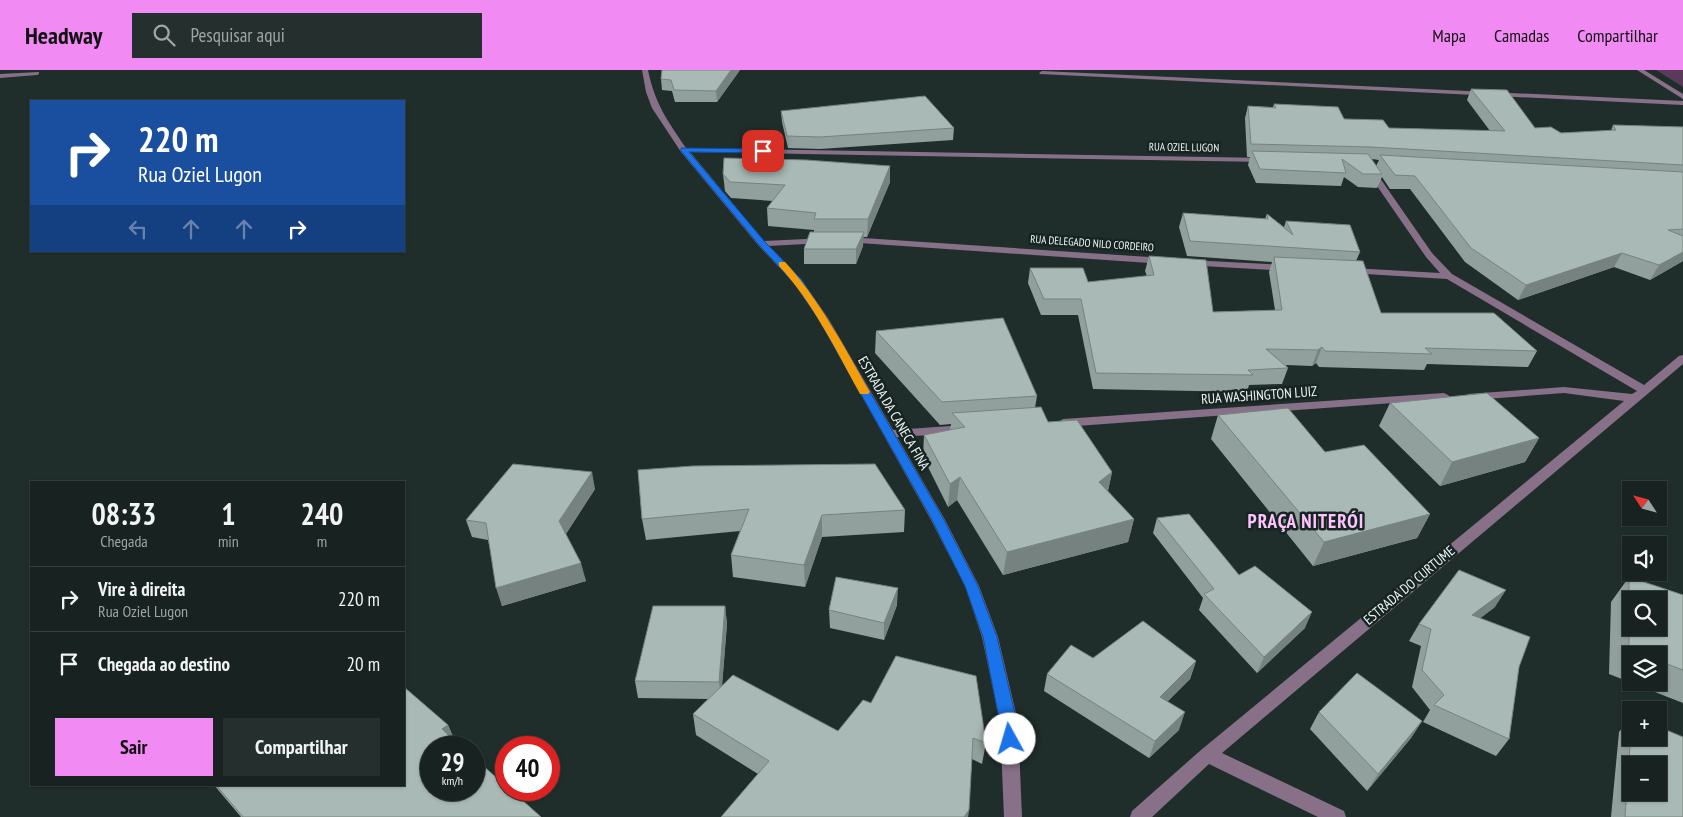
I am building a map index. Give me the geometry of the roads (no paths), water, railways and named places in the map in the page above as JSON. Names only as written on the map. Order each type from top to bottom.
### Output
[{"type":"street","name":"ESTRADA DA CANECA FINA","points":[[645,70],[649,92],[656,108],[684,150],[762,244],[798,281],[818,311],[937,518],[972,586],[990,637],[1009,722],[1013,817]]},
{"type":"street","points":[[1143,70],[1145,78]]},
{"type":"street","points":[[1640,70],[1683,97]]},
{"type":"street","points":[[0,76],[38,73]]},
{"type":"street","points":[[1042,73],[1683,103]]},
{"type":"street","name":"RUA OZIEL LUGON","points":[[684,150],[1271,160]]},
{"type":"street","points":[[1371,164],[1429,255],[1449,276],[1638,394]]},
{"type":"street","name":"RUA DELEGADO NILO CORDEIRO","points":[[762,244],[844,240],[1300,269]]},
{"type":"street","points":[[1340,271],[1449,276]]},
{"type":"street","name":"ESTRADA DO CURTUME","points":[[1140,817],[1207,755],[1683,358]]},
{"type":"street","name":"RUA WASHINGTON LUIZ","points":[[1055,424],[1534,391],[1564,390],[1638,394]]},
{"type":"street","points":[[888,434],[977,428]]},
{"type":"street","points":[[1207,755],[1337,817]]},
{"type":"district","name":"PRAÇA NITERÓI","points":[[1306,521]]}]
